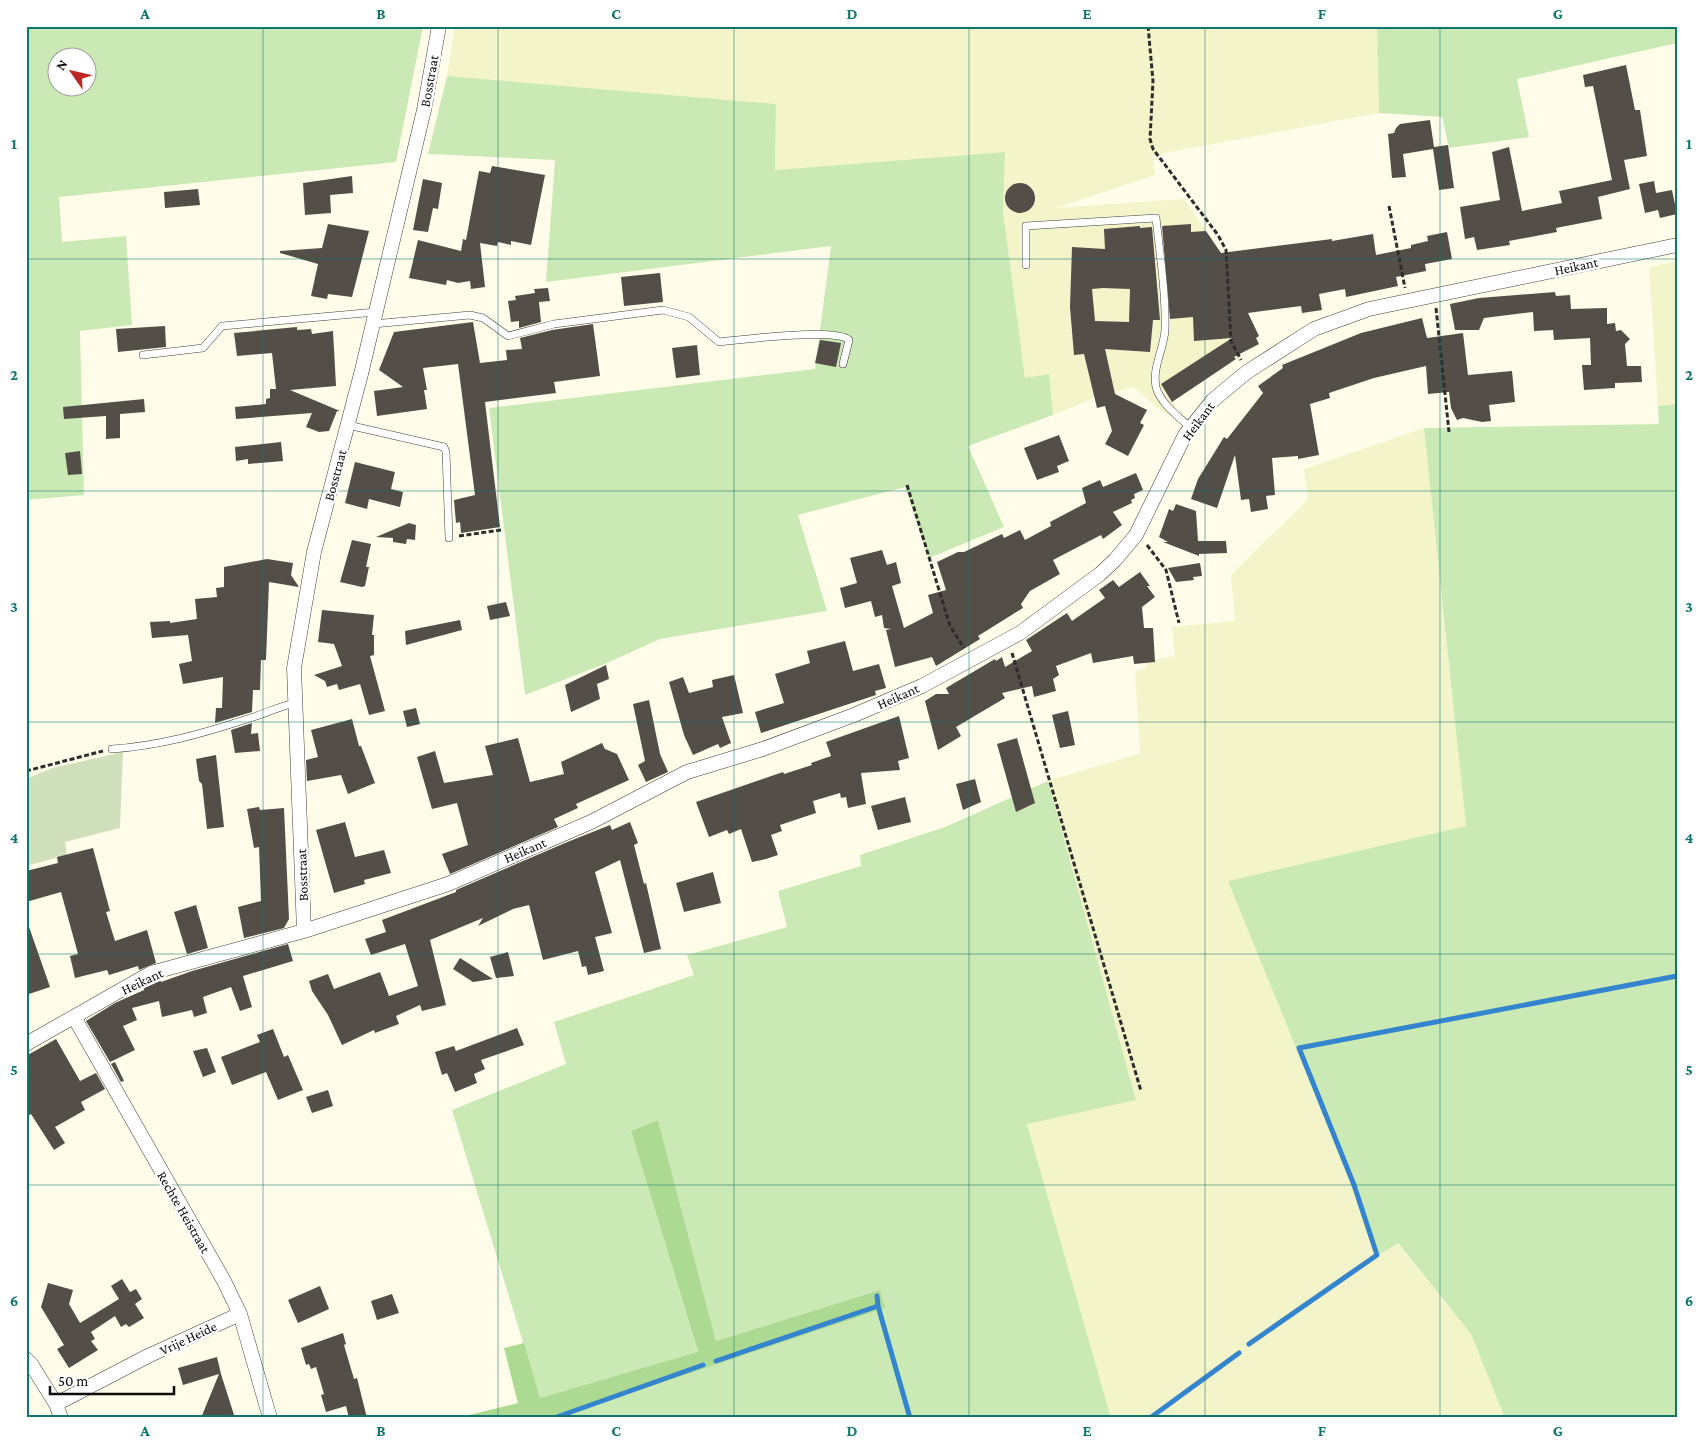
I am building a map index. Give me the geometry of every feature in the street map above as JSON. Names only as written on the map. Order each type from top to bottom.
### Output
[{"type":"street","name":"Bosstraat","points":[[304,930],[294,668],[314,552],[348,425],[424,110],[439,26]]},
{"type":"street","name":"Heikant","points":[[26,1044],[151,974],[304,930],[448,884],[591,822],[687,772],[763,749],[854,715],[922,686],[1008,640],[1100,574],[1115,560],[1136,535],[1185,435],[1213,400],[1247,372],[1314,329],[1370,309],[1677,245]]},
{"type":"street","name":"Rechte Heistraat","points":[[74,1017],[224,1281],[240,1314],[270,1418]]},
{"type":"street","name":"Vrije Heide","points":[[56,1404],[148,1356],[240,1314]]},
{"type":"street","points":[[26,1360],[31,1364],[56,1404],[61,1418]]},
{"type":"lane","points":[[1026,265],[1026,226],[1156,218],[1163,282],[1165,332],[1155,373],[1157,389],[1172,411],[1191,428]]},
{"type":"lane","points":[[143,355],[203,348],[222,326],[470,315],[482,318],[508,336],[554,324],[663,310],[689,318],[719,342],[819,334],[845,337],[849,340],[843,364]]},
{"type":"lane","points":[[348,425],[444,447],[446,452],[448,538]]},
{"type":"lane","points":[[112,749],[140,747],[194,736],[247,720],[274,707],[295,703]]},
{"type":"path","points":[[1148,26],[1153,81],[1150,139],[1153,149],[1218,235],[1226,250],[1231,341],[1247,372]]},
{"type":"path","points":[[1389,206],[1408,301]]},
{"type":"path","points":[[1435,296],[1450,432]]},
{"type":"path","points":[[907,484],[950,626],[971,660]]},
{"type":"path","points":[[448,538],[501,530]]},
{"type":"path","points":[[1152,549],[1166,570],[1179,624]]},
{"type":"path","points":[[1008,640],[1141,1091]]},
{"type":"path","points":[[26,772],[112,749]]},
{"type":"green space","points":[[26,26],[423,26],[396,162],[59,197],[62,242],[126,236],[132,325],[80,331],[84,495],[26,500]]},
{"type":"green space","points":[[455,26],[1377,26],[1379,113],[1153,155],[1155,175],[1055,208],[1184,199],[1221,253],[1227,345],[1236,359],[1172,401],[1176,407],[1168,416],[1133,387],[1094,398],[1053,415],[1049,374],[1025,379],[1003,211],[1005,152],[775,170],[776,104],[447,76]]},
{"type":"green space","points":[[1377,26],[1677,26],[1677,43],[1517,79],[1529,137],[1449,148],[1442,117],[1379,113]]},
{"type":"green space","points":[[447,76],[776,104],[775,170],[1005,152],[1003,211],[1025,378],[1049,374],[1053,415],[968,446],[1004,527],[929,558],[905,487],[798,515],[827,611],[660,639],[607,663],[525,695],[489,408],[815,369],[831,246],[546,282],[555,160],[428,154]]},
{"type":"green space","points":[[1677,261],[1677,404],[1658,406],[1649,267]]},
{"type":"green space","points":[[1677,404],[1677,1418],[1505,1418],[1471,1334],[1398,1243],[1380,1254],[1228,881],[1466,826],[1424,428],[1659,424],[1658,406]]},
{"type":"green space","points":[[1424,428],[1466,826],[1228,881],[1380,1254],[1397,1243],[1471,1334],[1505,1418],[1111,1418],[1027,1123],[1136,1100],[1048,781],[1140,753],[1135,671],[1146,668],[1145,661],[1175,656],[1172,627],[1235,621],[1231,575],[1308,499],[1304,469]]},
{"type":"green space","points":[[123,752],[120,828],[65,842],[67,855],[26,866],[26,779],[52,768]]},
{"type":"green space","points":[[1048,781],[1136,1100],[1027,1124],[1111,1418],[557,1418],[884,1308],[880,1290],[716,1341],[658,1120],[631,1131],[698,1353],[540,1398],[452,1110],[566,1064],[554,1022],[694,975],[687,955],[787,927],[778,891],[861,866],[860,855],[945,827]]},
{"type":"green space","points":[[658,1120],[716,1341],[880,1290],[885,1308],[557,1418],[457,1418],[518,1403],[504,1348],[524,1343],[540,1398],[698,1352],[631,1131]]},
{"type":"building","points":[[1626,65],[1635,110],[1640,110],[1647,156],[1624,160],[1630,189],[1598,197],[1602,219],[1556,228],[1557,232],[1509,241],[1510,245],[1477,250],[1474,237],[1465,239],[1460,207],[1500,200],[1492,152],[1509,147],[1522,211],[1562,203],[1559,191],[1612,180],[1593,86],[1585,87],[1583,75]]},
{"type":"building","points":[[1430,120],[1434,147],[1448,145],[1454,188],[1439,190],[1433,149],[1403,154],[1406,177],[1392,178],[1388,134],[1394,133],[1400,124]]},
{"type":"building","points":[[492,166],[545,175],[531,245],[511,241],[511,245],[498,242],[497,246],[480,243],[485,287],[471,289],[470,281],[458,283],[447,280],[446,285],[409,278],[418,240],[461,251],[463,239],[466,240],[479,171],[490,173]]},
{"type":"building","points":[[352,176],[353,193],[330,195],[331,213],[305,215],[303,183]]},
{"type":"building","points":[[423,179],[442,183],[438,209],[433,208],[428,232],[413,230]]},
{"type":"building","points":[[1654,181],[1656,193],[1672,190],[1677,214],[1660,218],[1658,210],[1645,213],[1639,184]]},
{"type":"building","points":[[1020,183],[1030,188],[1035,198],[1030,208],[1020,213],[1010,208],[1005,198],[1010,188]]},
{"type":"building","points":[[198,189],[200,205],[165,208],[164,192]]},
{"type":"building","points":[[328,224],[369,231],[352,297],[328,294],[327,299],[311,296],[318,264],[280,253],[280,251],[322,248]]},
{"type":"building","points":[[1191,224],[1191,232],[1206,231],[1221,253],[1332,239],[1332,241],[1373,234],[1376,255],[1411,248],[1411,245],[1428,241],[1427,236],[1447,232],[1452,259],[1425,264],[1426,271],[1396,277],[1398,286],[1346,297],[1345,289],[1319,294],[1322,310],[1302,313],[1301,306],[1248,313],[1259,336],[1256,338],[1259,344],[1234,357],[1236,359],[1172,402],[1161,384],[1232,338],[1194,341],[1193,317],[1170,319],[1162,226]]},
{"type":"building","points":[[1152,227],[1160,320],[1153,320],[1150,352],[1105,349],[1115,394],[1147,410],[1140,423],[1144,425],[1128,456],[1105,444],[1112,431],[1105,406],[1097,408],[1084,354],[1074,355],[1070,307],[1072,247],[1105,249],[1104,229]],"holes":[[[1092,289],[1130,289],[1129,322],[1095,321]]]},
{"type":"building","points":[[660,273],[663,302],[624,306],[621,277]]},
{"type":"building","points":[[548,288],[550,301],[539,302],[541,322],[519,328],[519,321],[511,322],[508,301],[516,300],[515,296],[535,293],[534,289]]},
{"type":"building","points":[[1555,292],[1556,296],[1570,295],[1571,309],[1607,308],[1607,324],[1615,323],[1616,331],[1621,330],[1630,339],[1625,344],[1627,366],[1641,366],[1642,382],[1615,383],[1615,388],[1584,390],[1582,365],[1591,365],[1590,338],[1554,340],[1553,330],[1534,331],[1533,312],[1484,318],[1479,330],[1455,330],[1450,304],[1479,298]]},
{"type":"building","points":[[1422,318],[1427,338],[1463,333],[1468,375],[1512,371],[1515,402],[1489,405],[1491,421],[1482,422],[1463,418],[1457,420],[1451,408],[1449,392],[1428,394],[1426,366],[1374,378],[1329,393],[1330,398],[1310,404],[1319,455],[1298,459],[1298,456],[1272,458],[1275,495],[1266,496],[1268,509],[1251,512],[1249,499],[1241,500],[1235,455],[1217,508],[1191,499],[1198,479],[1224,437],[1227,439],[1263,393],[1258,386],[1283,368],[1282,365],[1361,333]]},
{"type":"building","points":[[473,322],[480,363],[507,360],[506,350],[522,349],[520,338],[552,330],[593,324],[600,376],[554,382],[556,393],[485,402],[500,527],[461,533],[460,522],[456,523],[454,500],[475,495],[458,364],[423,368],[427,390],[424,390],[427,409],[377,416],[374,391],[403,387],[379,370],[394,332]]},
{"type":"building","points":[[165,326],[166,347],[118,352],[116,329]]},
{"type":"building","points":[[297,327],[297,330],[311,329],[312,334],[333,331],[336,386],[290,390],[340,411],[337,411],[329,431],[319,432],[306,427],[312,413],[236,419],[235,407],[266,404],[266,399],[270,398],[270,389],[276,389],[272,353],[237,356],[234,333]]},
{"type":"building","points":[[820,340],[841,343],[836,367],[815,363]]},
{"type":"building","points":[[697,345],[700,375],[676,378],[672,348]]},
{"type":"building","points":[[144,399],[145,412],[120,414],[120,438],[106,439],[106,416],[64,419],[63,407]]},
{"type":"building","points":[[1059,435],[1069,461],[1057,466],[1059,472],[1037,480],[1024,448]]},
{"type":"building","points":[[281,442],[283,461],[248,464],[248,459],[236,461],[235,447]]},
{"type":"building","points":[[80,451],[82,474],[68,475],[65,453]]},
{"type":"building","points":[[355,462],[395,472],[391,489],[403,492],[400,507],[369,499],[367,509],[345,503]]},
{"type":"building","points":[[1136,473],[1143,490],[1134,494],[1135,498],[1131,500],[1132,503],[1113,512],[1122,525],[1103,539],[1101,535],[1053,560],[1060,574],[1030,591],[1021,604],[1023,608],[978,636],[980,639],[936,666],[932,657],[895,667],[886,630],[891,629],[884,628],[882,615],[875,617],[871,601],[845,608],[840,588],[857,583],[850,558],[882,550],[887,565],[896,562],[901,583],[892,586],[904,628],[933,613],[928,595],[946,590],[937,562],[1002,534],[1004,538],[1020,530],[1025,540],[1051,526],[1050,522],[1086,503],[1082,488],[1100,480],[1103,487]]},
{"type":"building","points":[[1176,504],[1196,511],[1198,541],[1226,541],[1227,553],[1199,554],[1199,556],[1163,542],[1168,542],[1159,537],[1169,509],[1173,511]]},
{"type":"building","points":[[409,523],[416,525],[415,540],[407,539],[406,544],[393,542],[393,538],[376,537]]},
{"type":"building","points":[[352,540],[371,544],[366,567],[369,567],[365,586],[362,587],[340,582]]},
{"type":"building","points":[[267,559],[293,563],[291,575],[299,587],[269,582],[266,660],[261,660],[260,690],[253,690],[252,712],[215,723],[216,708],[222,708],[223,677],[183,684],[179,664],[192,661],[188,635],[152,638],[150,622],[170,621],[170,623],[197,619],[195,599],[217,597],[216,588],[224,587],[224,567]]},
{"type":"building","points":[[1200,563],[1202,576],[1193,577],[1194,580],[1176,582],[1168,568]]},
{"type":"building","points":[[1140,572],[1155,597],[1142,607],[1144,628],[1153,628],[1155,662],[1134,664],[1133,656],[1093,663],[1091,653],[1056,666],[1059,675],[1053,679],[1056,691],[1034,697],[1032,686],[1002,693],[1005,698],[956,727],[961,736],[938,750],[925,701],[936,694],[949,694],[946,688],[995,659],[996,661],[1002,657],[1005,667],[1032,651],[1026,640],[1067,613],[1072,621],[1105,598],[1099,590],[1113,580],[1119,587]]},
{"type":"building","points":[[506,602],[510,616],[490,620],[487,606]]},
{"type":"building","points":[[322,610],[374,615],[372,635],[374,635],[374,655],[370,656],[385,711],[369,715],[360,684],[339,690],[337,684],[327,687],[325,681],[314,675],[342,666],[334,644],[318,642]]},
{"type":"building","points":[[460,620],[462,630],[406,645],[405,631]]},
{"type":"building","points":[[845,641],[853,671],[879,664],[886,688],[875,691],[876,695],[761,733],[755,712],[784,703],[775,674],[810,663],[807,651]]},
{"type":"building","points":[[606,665],[609,679],[597,684],[600,699],[571,712],[565,685]]},
{"type":"building","points":[[734,675],[743,713],[722,717],[731,743],[720,748],[718,744],[693,755],[684,735],[669,682],[683,677],[689,693],[713,687],[712,680]]},
{"type":"building","points":[[649,700],[660,754],[668,772],[646,782],[638,765],[645,761],[633,704]]},
{"type":"building","points":[[416,708],[420,724],[407,727],[403,711]]},
{"type":"building","points":[[1068,711],[1075,745],[1060,748],[1052,715]]},
{"type":"building","points":[[899,716],[909,758],[898,761],[900,770],[861,773],[866,804],[848,808],[846,797],[841,798],[840,793],[813,801],[816,813],[780,825],[782,831],[771,835],[778,855],[752,862],[741,829],[729,834],[727,830],[709,837],[696,802],[783,772],[784,774],[812,765],[811,763],[831,756],[826,742]]},
{"type":"building","points":[[352,719],[359,746],[361,746],[375,783],[348,794],[341,775],[307,781],[306,760],[318,757],[311,730]]},
{"type":"building","points":[[252,723],[251,734],[258,733],[260,751],[235,753],[231,730]]},
{"type":"building","points":[[518,738],[530,782],[564,774],[561,762],[602,743],[605,749],[617,754],[629,780],[576,804],[578,808],[554,819],[558,827],[450,874],[442,854],[468,845],[457,803],[432,809],[417,757],[435,751],[444,783],[493,775],[485,746]]},
{"type":"building","points":[[1017,738],[1035,803],[1016,812],[997,744]]},
{"type":"building","points":[[216,755],[224,827],[207,829],[202,784],[199,781],[196,759]]},
{"type":"building","points":[[975,779],[981,802],[963,810],[956,784]]},
{"type":"building","points":[[905,797],[911,822],[878,830],[871,806]]},
{"type":"building","points":[[259,807],[260,810],[284,808],[289,919],[284,928],[244,938],[238,907],[261,901],[259,847],[254,848],[247,809]]},
{"type":"building","points":[[345,822],[355,857],[384,850],[391,873],[364,880],[365,884],[334,893],[316,830]]},
{"type":"building","points":[[630,822],[638,843],[634,845],[644,884],[646,883],[661,949],[644,953],[620,860],[595,872],[612,933],[595,937],[604,971],[588,975],[586,966],[582,967],[578,951],[543,960],[529,905],[513,909],[478,926],[483,918],[430,940],[446,1005],[422,1011],[420,1005],[396,1016],[399,1024],[375,1033],[374,1030],[342,1045],[328,1015],[312,991],[309,981],[328,974],[334,989],[380,972],[389,996],[418,986],[405,944],[371,955],[365,939],[386,932],[382,920],[456,892],[456,890],[610,825],[612,830]]},
{"type":"building","points":[[93,848],[110,911],[106,912],[115,941],[147,930],[156,963],[139,970],[138,966],[109,975],[107,970],[75,978],[70,956],[78,954],[61,892],[26,902],[26,871],[58,863],[57,857]]},
{"type":"building","points":[[713,872],[721,903],[684,912],[676,883]]},
{"type":"building","points":[[196,905],[208,948],[187,954],[174,912]]},
{"type":"building","points":[[26,924],[28,924],[50,987],[26,995]]},
{"type":"building","points":[[288,944],[293,961],[243,976],[252,1007],[240,1011],[231,987],[203,997],[207,1013],[194,1017],[192,1010],[162,1017],[159,1001],[132,1008],[137,1020],[123,1026],[135,1050],[110,1062],[86,1021],[115,1003],[144,990],[144,987],[154,981],[160,979],[161,982],[192,971]]},
{"type":"building","points":[[508,952],[514,976],[496,978],[490,957]]},
{"type":"building","points":[[460,958],[493,979],[473,982],[453,969]]},
{"type":"building","points":[[517,1028],[524,1045],[481,1060],[485,1069],[474,1074],[477,1083],[455,1092],[447,1073],[442,1075],[435,1052],[454,1046],[456,1051]]},
{"type":"building","points":[[273,1029],[284,1057],[288,1055],[303,1090],[278,1100],[266,1072],[232,1085],[221,1057],[260,1042],[257,1035]]},
{"type":"building","points":[[56,1039],[80,1081],[96,1073],[105,1089],[81,1102],[85,1110],[55,1127],[65,1143],[54,1150],[31,1114],[26,1117],[26,1056]]},
{"type":"building","points":[[207,1048],[216,1072],[203,1077],[193,1051]]},
{"type":"building","points":[[115,1062],[124,1081],[121,1082],[111,1064]]},
{"type":"building","points":[[328,1090],[333,1106],[312,1113],[306,1097]]},
{"type":"building","points":[[122,1279],[130,1292],[136,1289],[142,1299],[135,1304],[144,1318],[129,1327],[126,1324],[121,1327],[115,1316],[91,1332],[95,1339],[91,1341],[98,1350],[69,1368],[57,1349],[64,1345],[41,1307],[48,1283],[73,1290],[69,1304],[80,1323],[119,1299],[111,1286]]},
{"type":"building","points":[[320,1286],[329,1309],[298,1323],[288,1300]]},
{"type":"building","points":[[392,1294],[399,1313],[377,1320],[371,1301]]},
{"type":"building","points":[[343,1333],[346,1344],[344,1345],[354,1379],[357,1378],[367,1418],[349,1418],[346,1406],[326,1412],[321,1395],[324,1394],[316,1367],[311,1369],[309,1364],[306,1365],[301,1348]]},
{"type":"building","points":[[217,1357],[235,1418],[201,1418],[219,1374],[183,1385],[178,1368]]},
{"type":"waterway","points":[[1249,1344],[1377,1255],[1354,1185],[1299,1048],[1677,976]]},
{"type":"waterway","points":[[877,1296],[878,1306]]},
{"type":"waterway","points":[[716,1361],[878,1306],[910,1418]]},
{"type":"waterway","points":[[1150,1418],[1239,1353]]},
{"type":"waterway","points":[[554,1418],[703,1365]]}]
